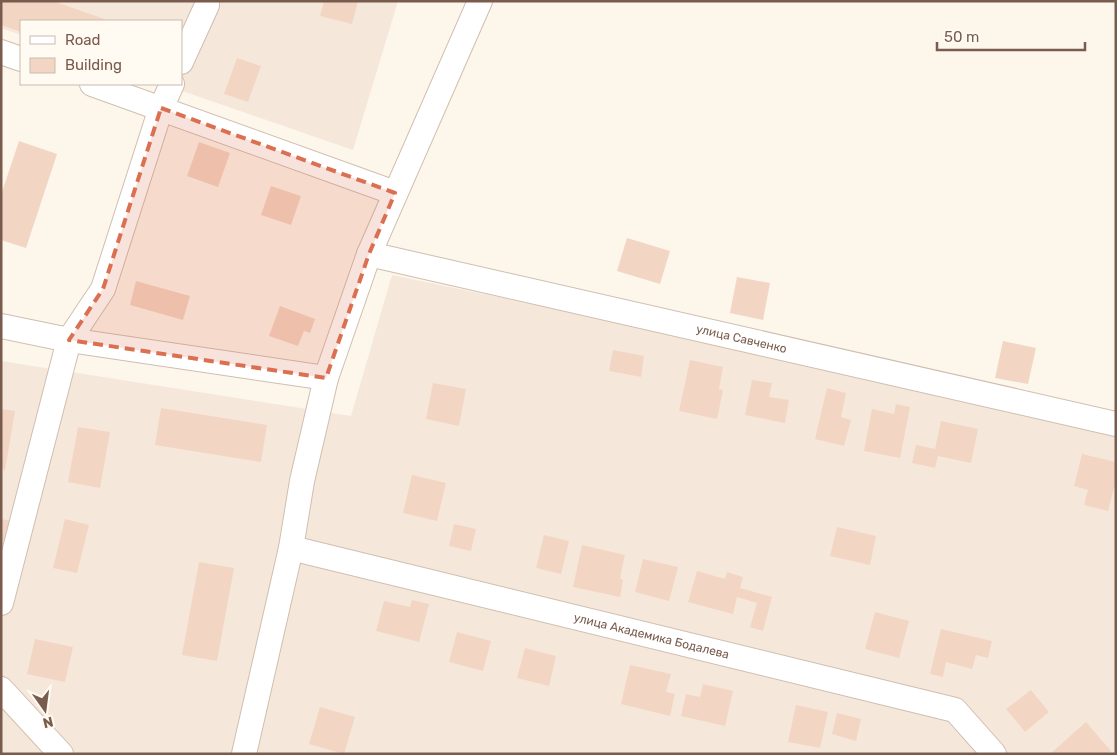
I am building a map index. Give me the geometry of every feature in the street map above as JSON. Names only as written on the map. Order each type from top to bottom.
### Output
[{"type":"street","points":[[182,60],[207,5],[207,1]]},
{"type":"street","points":[[244,754],[291,548],[302,481],[326,378],[369,254],[480,1]]},
{"type":"street","points":[[1,52],[20,59]]},
{"type":"street","points":[[95,85],[395,193]]},
{"type":"street","points":[[1,603],[69,340],[103,290],[161,108],[172,85]]},
{"type":"street","name":"улица Савченко","points":[[369,254],[1116,424]]},
{"type":"street","points":[[1,326],[69,340],[326,378]]},
{"type":"street","name":"улица Академика Бодалева","points":[[291,548],[955,710],[994,754]]},
{"type":"street","points":[[1,689],[61,754]]},
{"type":"highlighted area","points":[[161,108],[395,193],[369,254],[326,378],[69,340],[103,289]]},
{"type":"shaded area","points":[[1,1],[398,1],[353,150],[165,85],[182,85],[182,20],[20,20],[20,35],[1,28]]},
{"type":"shaded area","points":[[392,275],[1116,426],[1116,754],[1,754],[1,361],[351,416]]},
{"type":"building","points":[[1,1],[53,1],[107,20],[20,20],[20,32],[1,25]]},
{"type":"building","points":[[324,1],[358,1],[352,24],[320,16]]},
{"type":"building","points":[[237,58],[261,66],[248,102],[224,94]]},
{"type":"building","points":[[19,141],[57,154],[26,248],[1,240],[1,195]]},
{"type":"building","points":[[199,142],[230,153],[218,187],[187,176]]},
{"type":"building","points":[[271,186],[301,196],[291,225],[261,215]]},
{"type":"building","points":[[627,238],[670,251],[660,284],[617,271]]},
{"type":"building","points":[[737,277],[770,283],[763,320],[730,313]]},
{"type":"building","points":[[136,281],[190,296],[183,320],[130,305]]},
{"type":"building","points":[[280,306],[315,319],[310,333],[304,331],[298,346],[269,336]]},
{"type":"building","points":[[1003,341],[1036,348],[1028,384],[995,378]]},
{"type":"building","points":[[613,350],[644,356],[641,377],[609,371]]},
{"type":"building","points":[[690,360],[723,367],[719,389],[723,390],[717,419],[679,411]]},
{"type":"building","points":[[752,380],[772,383],[769,397],[789,400],[785,423],[745,415]]},
{"type":"building","points":[[433,383],[466,389],[459,426],[426,419]]},
{"type":"building","points":[[827,388],[846,393],[841,417],[851,420],[844,446],[815,439]]},
{"type":"building","points":[[896,404],[910,407],[900,458],[864,451],[872,409],[894,414]]},
{"type":"building","points":[[161,408],[267,425],[261,462],[155,445]]},
{"type":"building","points":[[1,409],[15,411],[5,470],[1,469]]},
{"type":"building","points":[[941,421],[978,429],[971,463],[938,456],[935,468],[912,463],[916,445],[935,449]]},
{"type":"building","points":[[78,427],[110,432],[100,488],[68,482]]},
{"type":"building","points":[[1082,454],[1116,462],[1116,480],[1108,511],[1084,505],[1088,490],[1074,486]]},
{"type":"building","points":[[412,475],[446,483],[437,521],[403,513]]},
{"type":"building","points":[[1,519],[12,521],[8,541],[1,540]]},
{"type":"building","points":[[65,519],[89,525],[77,573],[53,568]]},
{"type":"building","points":[[454,524],[476,529],[471,551],[449,546]]},
{"type":"building","points":[[837,527],[876,536],[870,565],[830,556]]},
{"type":"building","points":[[544,535],[569,541],[561,574],[536,568]]},
{"type":"building","points":[[582,545],[625,555],[620,578],[623,580],[620,597],[573,587]]},
{"type":"building","points":[[643,559],[678,567],[669,601],[635,592]]},
{"type":"building","points":[[199,562],[234,568],[217,661],[182,655]]},
{"type":"building","points":[[697,571],[725,579],[727,572],[743,577],[740,588],[772,597],[763,631],[750,627],[757,603],[737,597],[733,614],[688,602]]},
{"type":"building","points":[[412,600],[429,604],[419,642],[376,631],[384,601],[410,607]]},
{"type":"building","points":[[875,612],[909,621],[899,658],[865,649]]},
{"type":"building","points":[[941,629],[992,641],[988,658],[976,655],[972,669],[946,662],[943,677],[930,674]]},
{"type":"building","points":[[457,632],[491,641],[483,671],[449,662]]},
{"type":"building","points":[[35,639],[73,647],[65,682],[27,674]]},
{"type":"building","points":[[525,648],[556,656],[549,686],[517,678]]},
{"type":"building","points":[[630,665],[671,674],[666,692],[675,694],[670,716],[621,704]]},
{"type":"building","points":[[703,684],[733,691],[725,726],[681,716],[686,694],[700,697]]},
{"type":"building","points":[[1031,690],[1049,712],[1025,732],[1006,709]]},
{"type":"building","points":[[796,705],[828,712],[820,748],[788,742]]},
{"type":"building","points":[[320,707],[355,717],[344,754],[309,744]]},
{"type":"building","points":[[837,713],[861,719],[856,741],[832,734]]},
{"type":"building","points":[[1086,722],[1111,751],[1107,754],[1050,754]]}]
